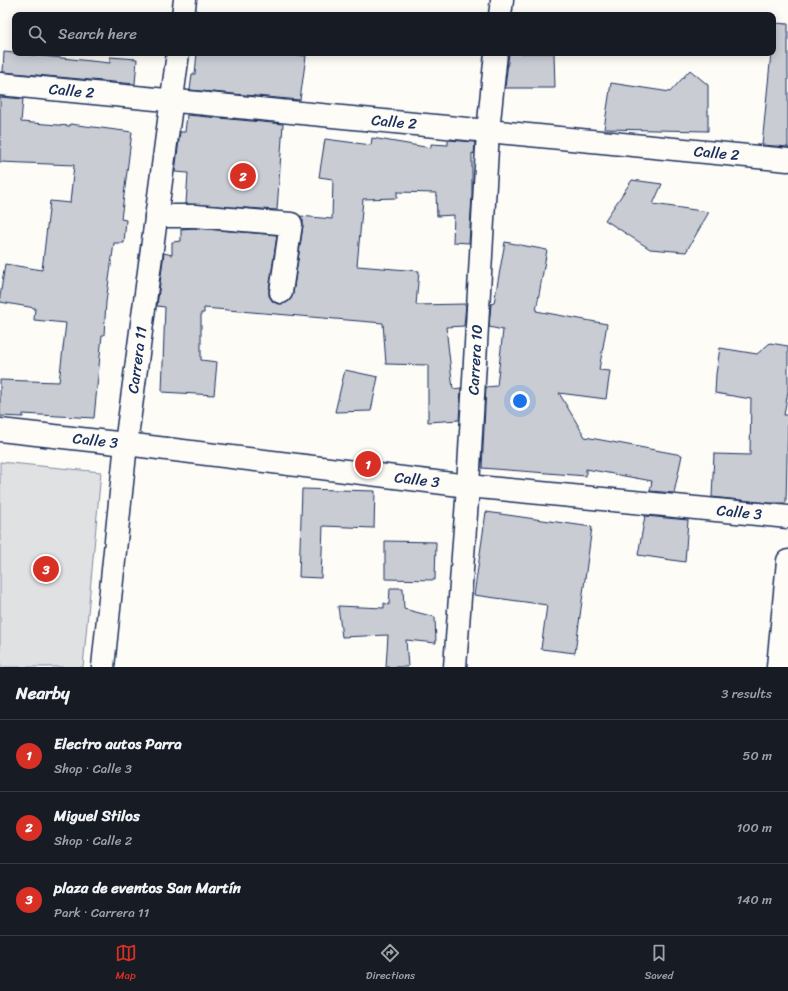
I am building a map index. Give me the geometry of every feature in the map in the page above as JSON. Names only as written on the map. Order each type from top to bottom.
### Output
[{"type":"street","points":[[183,12],[185,0]]},
{"type":"street","points":[[500,12],[502,0]]},
{"type":"street","name":"Carrera 11","points":[[103,667],[126,444],[178,56]]},
{"type":"street","name":"Carrera 10","points":[[455,667],[468,486],[488,131],[496,56]]},
{"type":"street","name":"Calle 2","points":[[0,84],[788,160]]},
{"type":"street","points":[[156,216],[195,216],[290,224],[281,292]]},
{"type":"street","name":"Calle 3","points":[[0,430],[468,486],[788,517]]},
{"type":"street","points":[[778,667],[788,560]]},
{"type":"shaded area","points":[[0,462],[101,472],[83,667],[0,667]]},
{"type":"building","points":[[776,23],[788,24],[788,147],[762,145],[771,56],[776,56]]},
{"type":"building","points":[[4,52],[12,53],[12,56],[43,56],[110,63],[110,57],[137,59],[135,84],[3,72]]},
{"type":"building","points":[[197,56],[306,56],[300,100],[190,90],[192,74],[195,74]]},
{"type":"building","points":[[509,56],[554,56],[555,88],[505,88]]},
{"type":"building","points":[[690,70],[708,85],[708,131],[604,129],[611,83],[670,92]]},
{"type":"building","points":[[0,97],[23,99],[21,122],[70,126],[70,124],[132,132],[121,219],[126,220],[124,243],[114,243],[106,302],[104,335],[102,335],[94,418],[23,414],[23,417],[0,416],[0,380],[59,382],[66,323],[34,320],[35,308],[0,302],[0,297],[5,264],[42,270],[50,201],[70,203],[74,165],[0,162]]},
{"type":"building","points":[[187,115],[283,124],[277,210],[186,204],[188,173],[175,172],[180,132],[185,132]]},
{"type":"building","points":[[372,138],[431,148],[431,144],[448,145],[448,140],[475,142],[474,154],[472,153],[472,196],[469,243],[453,242],[454,215],[437,216],[436,193],[397,192],[397,198],[363,199],[357,266],[419,271],[416,305],[466,304],[464,326],[446,327],[453,389],[461,388],[459,420],[428,422],[428,365],[386,364],[383,323],[204,308],[204,313],[201,313],[201,360],[217,362],[214,395],[162,392],[165,307],[157,306],[164,253],[172,255],[172,242],[181,241],[181,229],[194,228],[277,235],[269,296],[273,302],[279,304],[286,303],[291,299],[293,294],[303,226],[303,220],[300,216],[332,219],[333,179],[319,177],[325,139],[371,145]]},
{"type":"building","points":[[632,180],[662,184],[653,204],[709,212],[686,252],[650,249],[605,220]]},
{"type":"building","points":[[505,242],[547,250],[536,311],[607,324],[599,370],[610,371],[606,399],[559,393],[585,437],[682,455],[674,493],[650,491],[652,481],[586,469],[586,476],[482,468],[486,387],[497,386],[503,330],[489,327],[491,304],[494,303]]},
{"type":"building","points":[[770,343],[788,346],[788,391],[784,415],[788,415],[786,503],[768,503],[712,497],[714,454],[750,455],[751,399],[715,393],[720,348],[757,354]]},
{"type":"building","points":[[345,370],[378,377],[371,411],[335,412]]},
{"type":"building","points":[[302,489],[375,491],[374,528],[323,526],[321,578],[299,577]]},
{"type":"building","points":[[486,512],[592,527],[575,653],[541,649],[547,605],[474,595]]},
{"type":"building","points":[[645,516],[688,520],[685,562],[638,555]]},
{"type":"building","points":[[385,541],[436,542],[435,580],[385,579]]},
{"type":"building","points":[[390,588],[403,588],[404,609],[435,617],[436,643],[406,640],[408,667],[386,667],[388,635],[342,637],[338,606],[384,608],[384,603],[389,605]]},
{"type":"place","name":"Miguel Stilos","points":[[243,176]]},
{"type":"place","name":"Electro autos Parra","points":[[368,464]]},
{"type":"place","name":"plaza de eventos San Martín","points":[[46,569]]}]
